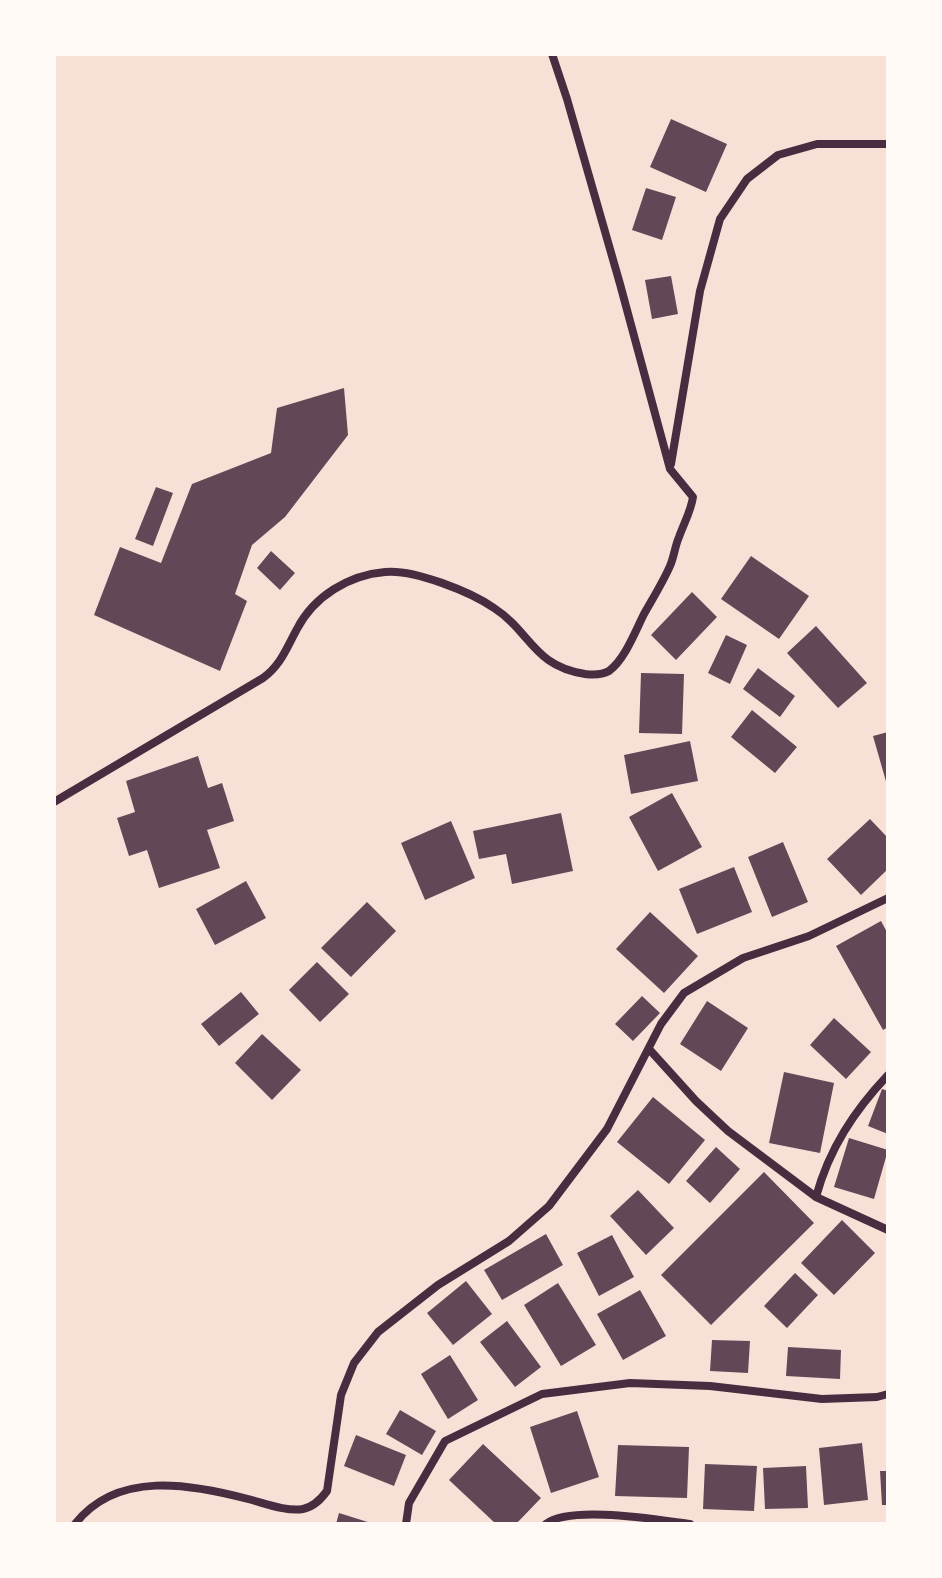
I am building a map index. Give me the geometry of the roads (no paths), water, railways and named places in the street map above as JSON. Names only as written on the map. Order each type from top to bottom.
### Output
[{"type":"street","points":[[54,802],[263,678],[282,659],[307,611],[318,600],[331,590],[385,571],[430,578],[495,608],[551,664],[592,675],[610,670],[626,648],[672,563],[693,497],[670,469],[620,284],[552,54]]},
{"type":"street","points":[[670,469],[700,291],[720,219],[747,179],[778,155],[817,144],[888,144]]},
{"type":"street","points":[[75,1524],[94,1503],[115,1493],[157,1485],[203,1487],[273,1506],[302,1510],[318,1503],[327,1491],[336,1416],[354,1363],[378,1332],[438,1285],[509,1241],[549,1206],[607,1129],[670,1009],[684,993],[743,958],[809,936],[888,898]]},
{"type":"street","points":[[649,1049],[728,1131],[816,1197],[888,1230]]},
{"type":"street","points":[[816,1197],[840,1137],[860,1105],[888,1075]]},
{"type":"street","points":[[406,1524],[409,1503],[445,1441],[542,1394],[630,1383],[710,1386],[822,1399],[888,1394]]},
{"type":"street","points":[[546,1524],[554,1517],[596,1515],[690,1524]]}]
